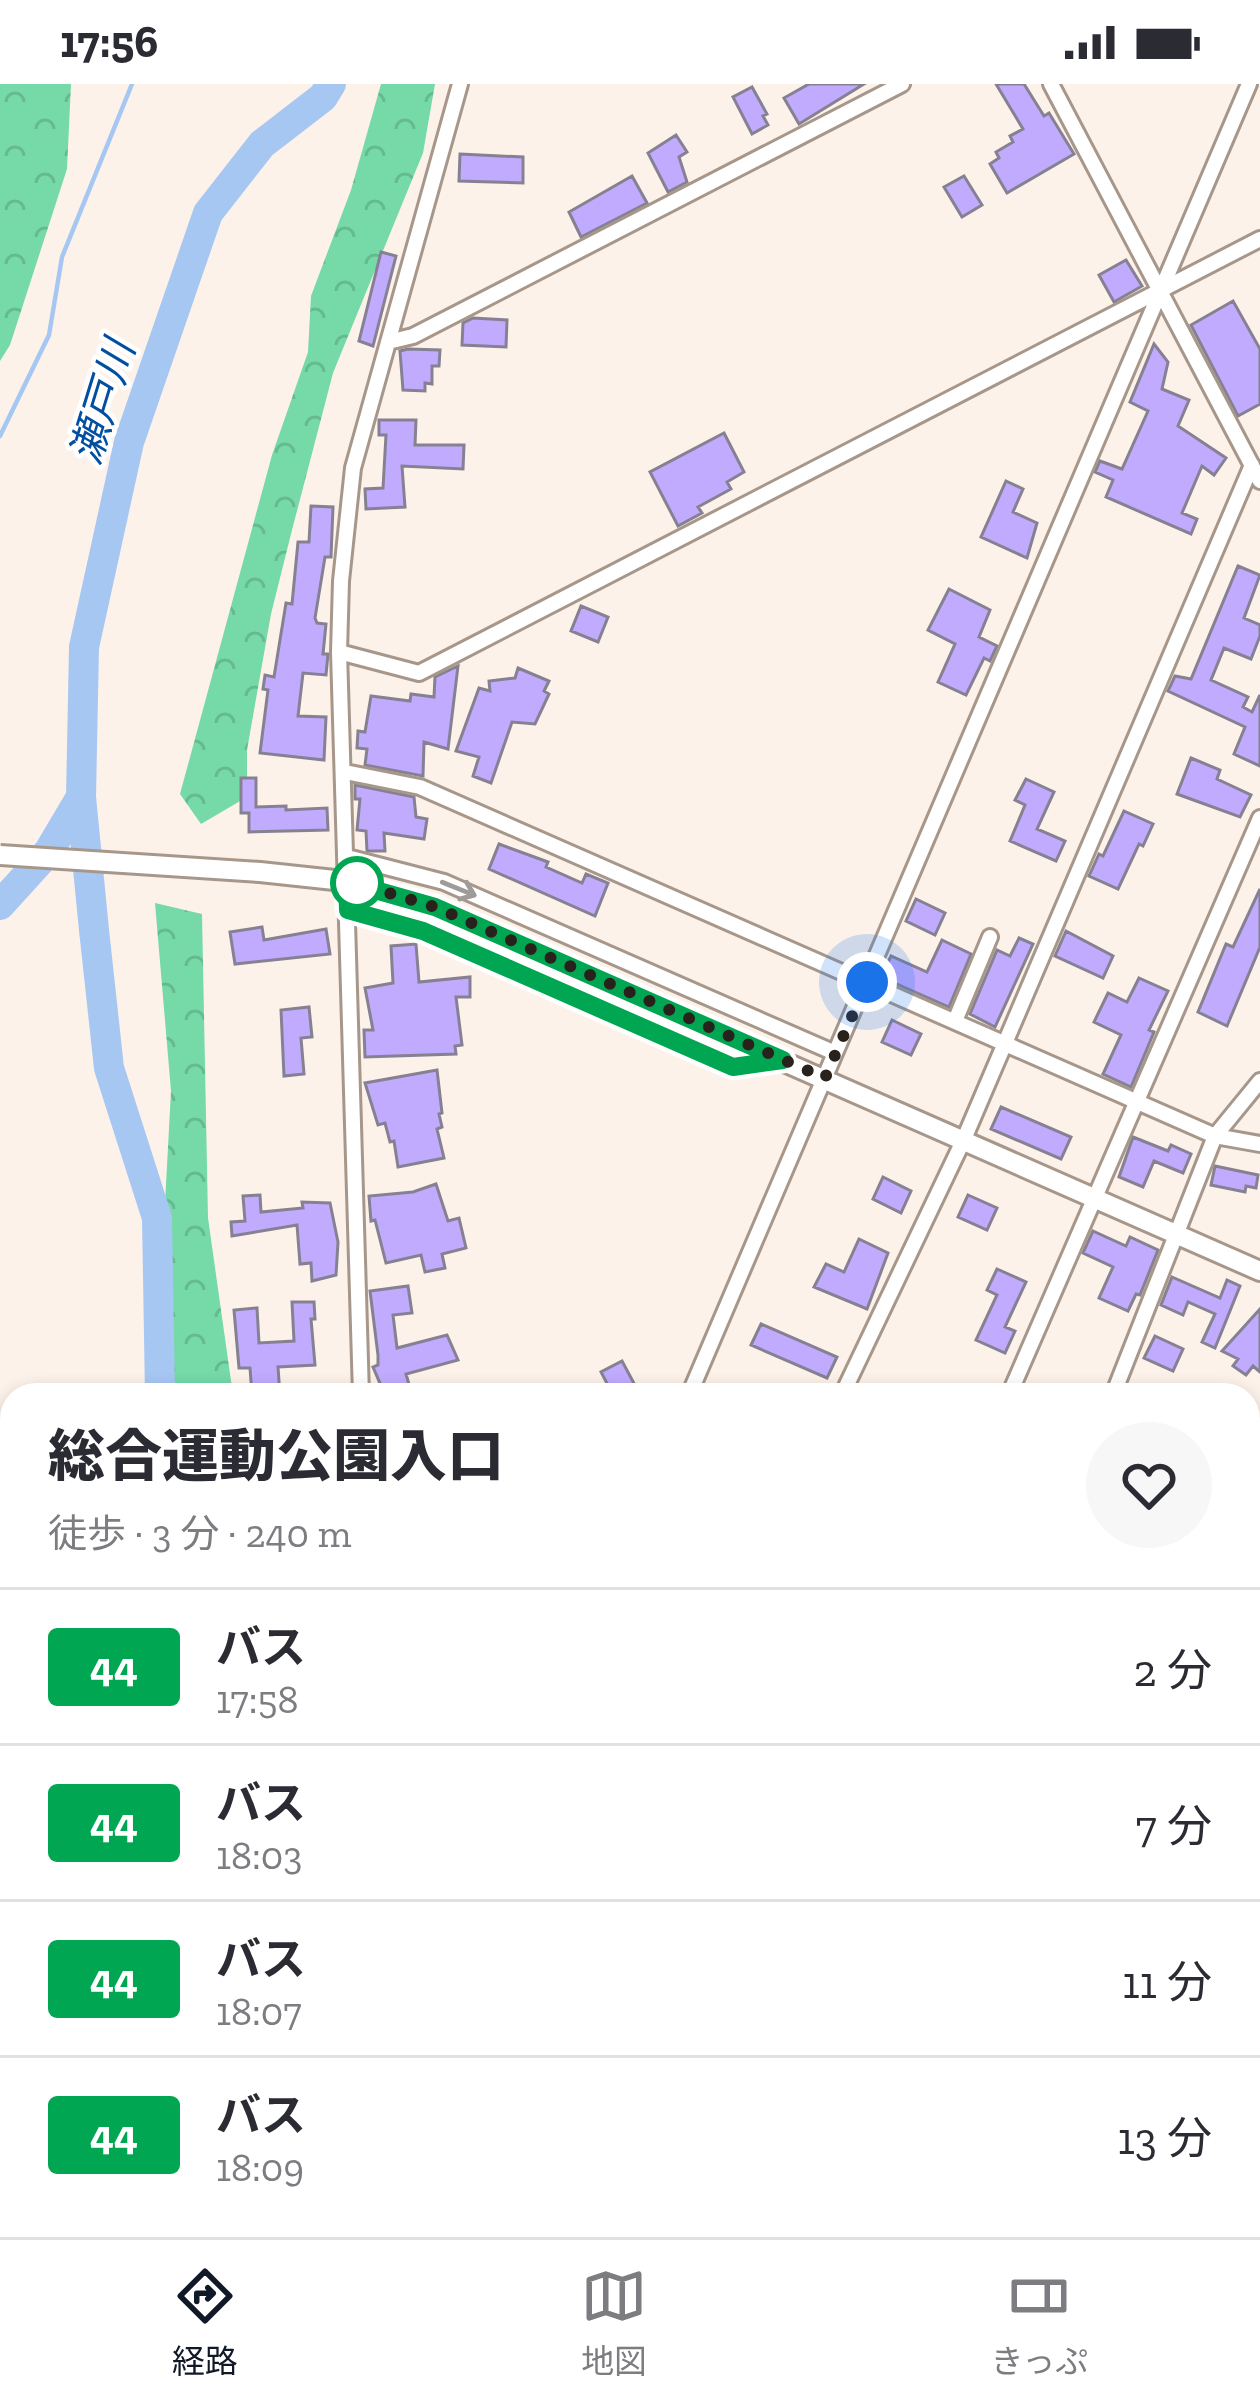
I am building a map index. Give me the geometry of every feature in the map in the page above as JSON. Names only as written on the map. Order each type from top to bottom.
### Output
[{"type":"street","points":[[361,1383],[340,580],[353,468],[460,84]]},
{"type":"street","points":[[388,342],[413,336],[902,84]]},
{"type":"street","points":[[1052,84],[1260,481]]},
{"type":"street","points":[[694,1383],[1250,84]]},
{"type":"street","points":[[339,652],[419,673],[1260,239]]},
{"type":"street","points":[[848,1383],[964,1139],[1252,465]]},
{"type":"street","points":[[344,772],[420,787],[1215,1136],[1260,1144]]},
{"type":"street","points":[[1015,1383],[1260,818]]},
{"type":"street","points":[[0,855],[353,882],[435,907],[1260,1271]]},
{"type":"street","points":[[347,857],[444,882],[836,1053]]},
{"type":"street","points":[[348,910],[423,931],[733,1067],[783,1060]]},
{"type":"street","points":[[955,1021],[990,937]]},
{"type":"street","points":[[1118,1383],[1215,1136],[1260,1081]]},
{"type":"green space","points":[[0,84],[71,84],[67,169],[10,345],[0,361]]},
{"type":"green space","points":[[381,84],[435,84],[423,153],[333,373],[271,614],[247,750],[247,797],[201,824],[180,794],[272,455],[308,352],[311,296],[351,190]]},
{"type":"green space","points":[[155,903],[202,914],[208,1218],[231,1383],[174,1383],[164,1222],[171,1091]]},
{"type":"building","points":[[809,84],[864,84],[799,124],[784,98]]},
{"type":"building","points":[[996,84],[1024,84],[1074,154],[1007,193],[990,164],[999,158],[996,152],[1013,142],[1010,136],[1023,129]]},
{"type":"building","points":[[752,87],[768,125],[752,134],[733,97]]},
{"type":"building","points":[[676,135],[687,152],[679,157],[687,182],[668,192],[648,153]]},
{"type":"building","points":[[460,154],[523,157],[523,183],[459,181]]},
{"type":"building","points":[[632,176],[647,203],[581,237],[569,212]]},
{"type":"building","points":[[964,176],[982,205],[962,217],[944,187]]},
{"type":"building","points":[[381,252],[396,256],[373,346],[359,341]]},
{"type":"building","points":[[1126,260],[1142,286],[1114,302],[1099,275]]},
{"type":"building","points":[[1233,301],[1260,349],[1260,404],[1238,416],[1191,325]]},
{"type":"building","points":[[473,318],[507,320],[506,347],[462,345],[463,323]]},
{"type":"building","points":[[1154,344],[1168,362],[1162,389],[1189,400],[1178,426],[1226,458],[1214,475],[1202,466],[1182,513],[1197,519],[1191,534],[1106,497],[1113,480],[1095,472],[1100,461],[1122,469],[1148,411],[1130,402]]},
{"type":"building","points":[[440,350],[439,366],[432,366],[432,384],[425,383],[425,391],[403,390],[400,351]]},
{"type":"building","points":[[379,420],[416,420],[415,445],[464,445],[463,469],[402,466],[405,507],[366,509],[365,489],[383,488],[386,435],[379,435]]},
{"type":"building","points":[[724,433],[744,472],[727,482],[731,489],[698,507],[702,513],[678,526],[650,472]]},
{"type":"building","points":[[1006,481],[1023,489],[1013,512],[1037,523],[1027,558],[981,537]]},
{"type":"building","points":[[311,506],[333,507],[331,557],[325,557],[315,618],[326,624],[323,654],[328,654],[326,675],[303,673],[298,716],[326,717],[324,760],[260,753],[268,690],[263,689],[265,675],[274,677],[286,603],[292,604],[298,542],[309,542]]},
{"type":"building","points":[[1238,566],[1260,575],[1244,618],[1260,625],[1260,636],[1251,659],[1224,648],[1211,680],[1248,697],[1243,707],[1252,712],[1260,695],[1260,766],[1234,754],[1245,727],[1168,691],[1175,676],[1191,679]]},
{"type":"building","points":[[949,589],[990,610],[979,637],[997,646],[990,661],[984,658],[966,695],[938,682],[955,644],[928,630]]},
{"type":"building","points":[[581,606],[608,617],[598,642],[571,631]]},
{"type":"building","points":[[458,666],[448,749],[424,742],[423,776],[365,765],[367,749],[357,748],[358,731],[365,732],[371,696],[410,701],[411,694],[434,697],[435,677]]},
{"type":"building","points":[[518,668],[549,681],[544,691],[549,694],[535,724],[512,722],[491,783],[473,776],[479,757],[456,751],[479,688],[490,691],[489,681],[515,678]]},
{"type":"building","points":[[1191,758],[1220,770],[1217,779],[1251,795],[1240,817],[1177,794]]},
{"type":"building","points":[[241,778],[256,778],[256,807],[327,808],[328,830],[249,832],[249,813],[241,813]]},
{"type":"building","points":[[1026,779],[1054,792],[1037,829],[1065,841],[1056,861],[1010,841],[1025,805],[1015,800]]},
{"type":"building","points":[[355,785],[414,797],[416,817],[427,819],[424,839],[384,833],[385,851],[367,851],[366,831],[357,830],[360,799],[355,799]]},
{"type":"building","points":[[1124,811],[1153,824],[1118,889],[1089,876]]},
{"type":"building","points":[[499,844],[548,862],[546,867],[582,883],[586,874],[608,883],[595,916],[489,869]]},
{"type":"building","points":[[1260,889],[1260,947],[1227,1026],[1198,1012],[1226,944],[1233,947]]},
{"type":"building","points":[[916,899],[945,913],[935,935],[906,921]]},
{"type":"building","points":[[262,927],[264,940],[326,929],[330,954],[235,964],[230,932]]},
{"type":"building","points":[[1066,931],[1113,956],[1103,978],[1055,956]]},
{"type":"building","points":[[1019,938],[1033,944],[995,1027],[970,1014],[997,950],[1010,956]]},
{"type":"building","points":[[942,940],[971,954],[949,1007],[881,977],[891,956],[927,972]]},
{"type":"building","points":[[416,944],[419,982],[470,977],[470,997],[456,997],[462,1045],[455,1046],[456,1054],[365,1057],[364,1030],[373,1030],[365,988],[393,983],[391,946]]},
{"type":"building","points":[[1139,978],[1168,991],[1149,1030],[1154,1032],[1131,1087],[1103,1074],[1121,1035],[1094,1022],[1108,993],[1127,1002]]},
{"type":"building","points":[[309,1007],[312,1037],[301,1038],[304,1074],[284,1076],[281,1010]]},
{"type":"building","points":[[892,1020],[921,1034],[911,1055],[882,1042]]},
{"type":"building","points":[[437,1070],[442,1127],[437,1129],[444,1158],[398,1167],[394,1141],[390,1142],[385,1123],[378,1125],[365,1083]]},
{"type":"building","points":[[1001,1107],[1071,1137],[1061,1159],[991,1129]]},
{"type":"building","points":[[1133,1137],[1191,1154],[1183,1173],[1154,1161],[1143,1187],[1119,1177]]},
{"type":"building","points":[[1215,1166],[1258,1175],[1256,1188],[1246,1186],[1245,1192],[1211,1185]]},
{"type":"building","points":[[883,1177],[911,1191],[901,1213],[873,1199]]},
{"type":"building","points":[[436,1184],[448,1221],[459,1218],[466,1248],[442,1254],[445,1268],[425,1272],[421,1255],[386,1263],[375,1220],[371,1221],[369,1196],[413,1192]]},
{"type":"building","points":[[260,1195],[261,1212],[303,1208],[302,1202],[330,1203],[338,1242],[336,1275],[312,1281],[311,1263],[300,1264],[297,1225],[232,1236],[231,1222],[245,1221],[243,1196]]},
{"type":"building","points":[[968,1195],[997,1208],[987,1230],[958,1217]]},
{"type":"building","points":[[1093,1231],[1126,1246],[1130,1237],[1158,1250],[1140,1295],[1136,1294],[1128,1311],[1099,1298],[1113,1267],[1083,1253]]},
{"type":"building","points":[[859,1239],[888,1253],[867,1309],[814,1287],[826,1264],[844,1272]]},
{"type":"building","points":[[997,1269],[1026,1282],[1005,1327],[1015,1331],[1005,1353],[976,1340],[997,1295],[987,1290]]},
{"type":"building","points":[[1172,1277],[1220,1298],[1227,1280],[1240,1286],[1215,1348],[1202,1342],[1215,1314],[1188,1302],[1183,1315],[1161,1305]]},
{"type":"building","points":[[408,1286],[412,1313],[393,1315],[397,1348],[447,1335],[458,1360],[406,1374],[409,1383],[380,1383],[373,1367],[378,1365],[378,1355],[370,1291]]},
{"type":"building","points":[[292,1302],[314,1302],[315,1365],[278,1367],[279,1383],[251,1383],[250,1368],[239,1368],[234,1310],[257,1308],[259,1343],[294,1341]]},
{"type":"building","points":[[1260,1309],[1260,1372],[1253,1366],[1246,1375],[1233,1366],[1238,1359],[1222,1351]]},
{"type":"building","points":[[761,1324],[837,1357],[827,1378],[751,1345]]},
{"type":"building","points":[[1155,1336],[1183,1349],[1173,1371],[1144,1358]]},
{"type":"building","points":[[622,1361],[634,1383],[607,1383],[601,1372]]},
{"type":"waterway","points":[[0,436],[49,335],[62,257],[132,84]]},
{"type":"waterway","name":"瀬戸川","points":[[160,1383],[157,1218],[109,1068],[94,930],[81,797],[84,647],[129,442],[208,213],[262,144],[323,97],[331,84]]},
{"type":"waterway","name":"瀬戸川","points":[[0,905],[49,851],[81,797]]},
{"type":"bus line","name":"44","points":[[347,882],[382,888],[435,907],[783,1060],[733,1067],[423,931],[348,910],[347,882]]},
{"type":"route","points":[[357,883],[353,882],[435,907],[825,1078],[867,982]]}]
